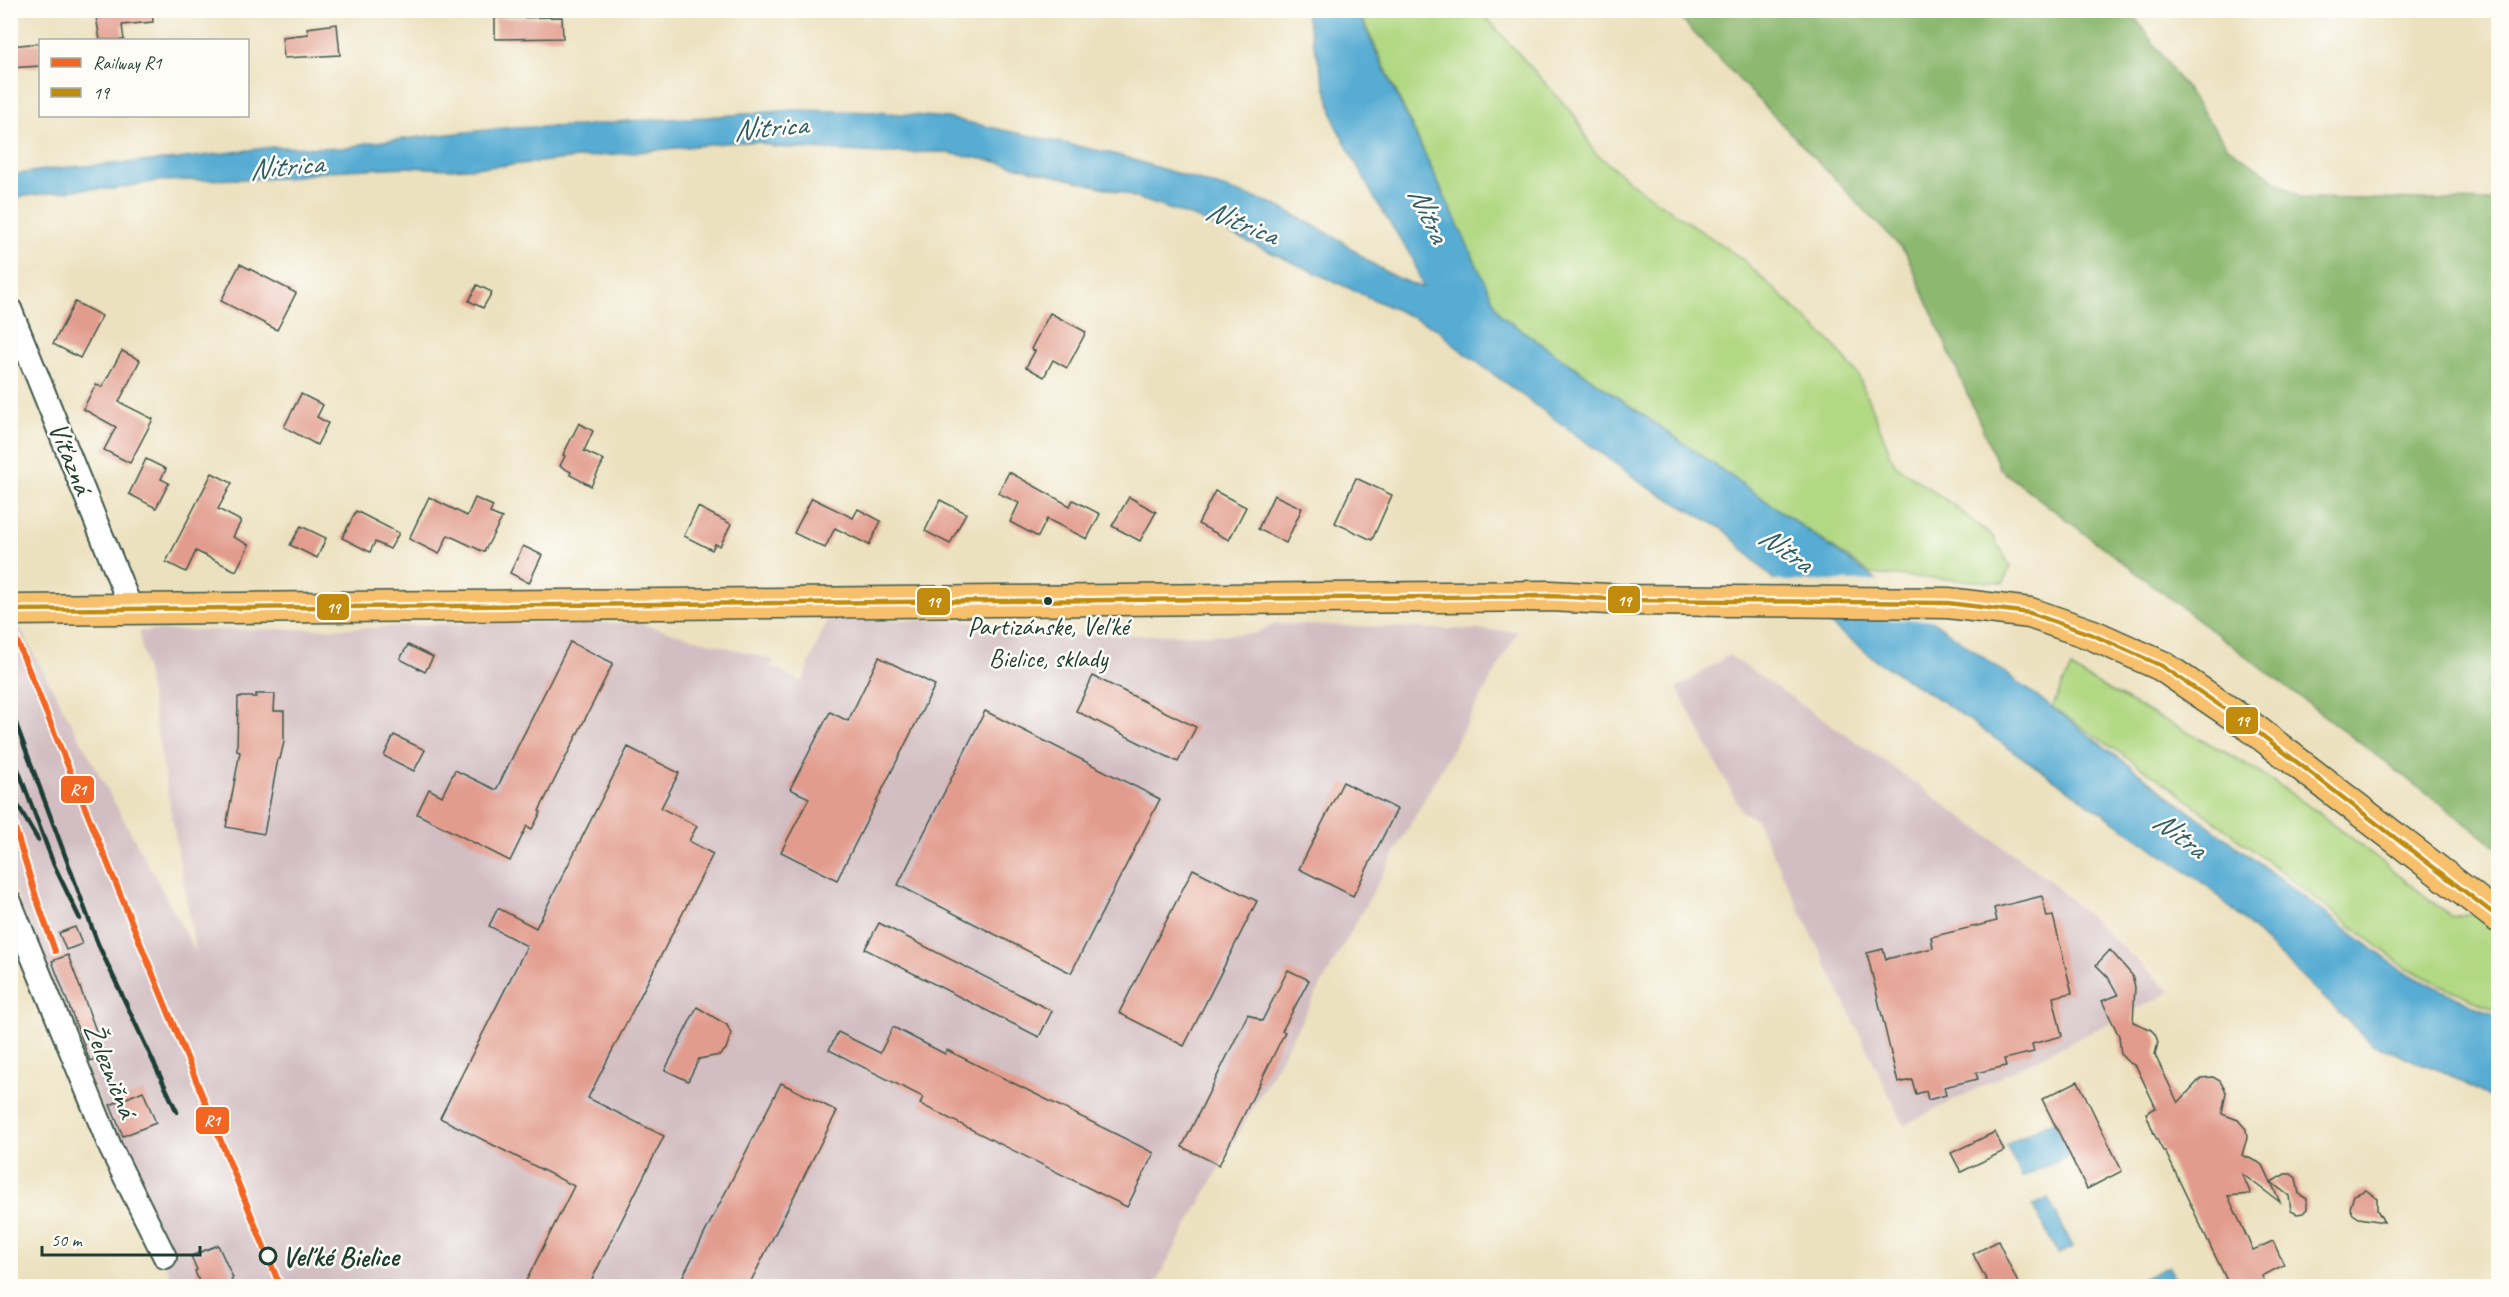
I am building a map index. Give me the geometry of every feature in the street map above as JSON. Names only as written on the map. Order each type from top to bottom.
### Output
[{"type":"main road","points":[[10,610],[1538,596],[1948,603],[2021,611],[2093,635],[2163,666],[2250,726],[2499,917]]},
{"type":"street","name":"Víťazná","points":[[10,309],[130,608]]},
{"type":"street","name":"Železničná","points":[[10,902],[111,1149],[165,1257]]},
{"type":"shaded area","points":[[827,620],[964,620],[1023,636],[1253,634],[1276,624],[1518,631],[1154,1286],[174,1286],[11,882],[11,628],[20,628],[196,953],[139,631],[370,628],[451,623],[638,623],[774,660],[771,666],[802,682]]},
{"type":"shaded area","points":[[1729,655],[1876,755],[2048,879],[2171,992],[1904,1125],[1756,819],[1742,812],[1677,688]]},
{"type":"green space","points":[[1363,11],[1480,11],[1575,116],[1594,152],[1639,189],[1741,258],[1833,344],[1858,375],[1895,465],[1952,504],[1993,537],[2010,566],[2004,583],[1871,574],[1499,314],[1364,22]]},
{"type":"green space","points":[[1673,11],[2130,11],[2228,147],[2301,198],[2498,201],[2498,848],[2000,469],[1906,253]]},
{"type":"green space","points":[[2071,668],[2112,693],[2218,748],[2267,777],[2322,815],[2452,917],[2476,912],[2498,931],[2498,1012],[2406,968],[2172,788],[2052,707]]},
{"type":"water","points":[[1305,11],[1361,11],[1362,22],[1501,316],[1776,508],[2033,693],[2402,971],[2498,1017],[2498,1102],[2444,1072],[2372,1044],[2210,888],[1940,700],[1880,663],[1778,584],[1723,529],[1646,486],[1455,346],[1438,329],[1196,218],[1110,189],[989,160],[941,152],[881,153],[774,147],[759,142],[735,142],[500,166],[449,169],[406,167],[328,171],[286,178],[157,181],[114,189],[83,189],[11,198],[11,175],[59,168],[178,159],[273,147],[347,148],[366,143],[505,128],[580,126],[793,110],[877,112],[948,118],[1118,155],[1274,204],[1340,240],[1395,277],[1423,288],[1413,259],[1376,201],[1336,126]]},
{"type":"water","points":[[2053,1121],[2070,1155],[2022,1178],[2006,1145]]},
{"type":"water","points":[[2048,1198],[2073,1247],[2058,1254],[2033,1206]]},
{"type":"water","points":[[2169,1266],[2178,1286],[2143,1286],[2140,1280]]},
{"type":"pier","points":[[1771,581],[1883,581],[1937,620],[1819,619]]},
{"type":"building","points":[[95,10],[152,10],[153,22],[122,25],[124,39],[100,39]]},
{"type":"building","points":[[562,17],[563,38],[495,39],[495,18]]},
{"type":"building","points":[[337,24],[340,55],[284,58],[282,37],[308,34],[307,28]]},
{"type":"building","points":[[39,43],[39,66],[10,68],[10,46]]},
{"type":"building","points":[[240,264],[296,293],[277,330],[221,301]]},
{"type":"building","points":[[477,285],[492,292],[483,308],[469,301]]},
{"type":"building","points":[[75,302],[102,316],[80,358],[53,344]]},
{"type":"building","points":[[1050,313],[1086,332],[1067,368],[1053,360],[1044,377],[1026,367],[1035,351],[1031,349]]},
{"type":"building","points":[[122,351],[140,360],[119,402],[153,419],[130,463],[104,450],[116,427],[83,409],[96,384],[102,387]]},
{"type":"building","points":[[301,394],[323,405],[317,417],[328,423],[317,445],[284,427]]},
{"type":"building","points":[[579,423],[593,431],[584,451],[604,460],[591,486],[570,475],[571,472],[560,466]]},
{"type":"building","points":[[146,459],[166,469],[161,479],[169,483],[156,508],[129,494]]},
{"type":"building","points":[[1009,472],[1070,506],[1073,500],[1100,514],[1087,539],[1047,519],[1038,537],[1010,522],[1019,503],[998,493]]},
{"type":"building","points":[[212,473],[232,483],[218,509],[241,521],[233,537],[249,545],[236,571],[196,551],[186,572],[166,562]]},
{"type":"building","points":[[1356,478],[1392,495],[1372,540],[1335,523]]},
{"type":"building","points":[[1215,491],[1246,507],[1229,540],[1198,524]]},
{"type":"building","points":[[1274,495],[1302,508],[1286,543],[1258,529]]},
{"type":"building","points":[[429,497],[467,516],[475,498],[493,506],[490,513],[502,518],[484,552],[448,535],[439,554],[409,539]]},
{"type":"building","points":[[1129,497],[1156,512],[1140,541],[1112,526]]},
{"type":"building","points":[[812,498],[853,518],[858,509],[881,521],[869,545],[835,528],[825,548],[794,533]]},
{"type":"building","points":[[940,500],[966,513],[950,544],[925,531]]},
{"type":"building","points":[[698,507],[731,524],[720,546],[715,544],[712,550],[684,536]]},
{"type":"building","points":[[356,511],[399,533],[390,549],[375,542],[370,552],[342,538]]},
{"type":"building","points":[[301,526],[326,538],[317,558],[290,545]]},
{"type":"building","points":[[523,546],[542,555],[529,583],[510,573]]},
{"type":"building","points":[[570,642],[613,663],[539,811],[541,812],[532,829],[527,826],[510,861],[417,814],[429,789],[442,796],[455,770],[496,790]]},
{"type":"building","points":[[408,645],[433,657],[425,672],[400,659]]},
{"type":"building","points":[[879,657],[935,685],[837,880],[781,852],[809,798],[790,789],[830,712],[848,721]]},
{"type":"building","points":[[1093,676],[1196,727],[1178,762],[1076,711]]},
{"type":"building","points":[[256,694],[275,694],[274,711],[284,711],[284,742],[280,759],[278,759],[264,834],[226,827],[240,752],[237,751],[238,697],[256,697]]},
{"type":"building","points":[[985,711],[1160,799],[1071,973],[898,885]]},
{"type":"building","points":[[394,735],[425,750],[414,771],[384,756]]},
{"type":"building","points":[[628,747],[679,773],[661,808],[697,826],[689,841],[713,854],[588,1098],[664,1136],[588,1287],[523,1287],[574,1186],[440,1118],[527,946],[489,926],[498,908],[536,928]]},
{"type":"building","points":[[1343,782],[1397,809],[1353,896],[1299,869]]},
{"type":"building","points":[[1193,869],[1257,901],[1184,1046],[1119,1013]]},
{"type":"building","points":[[2042,896],[2047,917],[2053,916],[2072,993],[2053,997],[2062,1036],[2032,1044],[2034,1052],[2004,1059],[2006,1066],[1976,1073],[1978,1079],[1944,1087],[1946,1095],[1928,1100],[1926,1091],[1916,1094],[1912,1080],[1898,1083],[1867,953],[1883,949],[1886,959],[1933,948],[1931,937],[1997,921],[1994,908]]},
{"type":"building","points":[[879,923],[1052,1011],[1039,1037],[865,949]]},
{"type":"building","points":[[75,927],[82,944],[66,950],[59,933]]},
{"type":"building","points":[[2110,950],[2132,975],[2135,987],[2133,1022],[2150,1029],[2155,1034],[2158,1042],[2155,1055],[2178,1103],[2201,1078],[2213,1077],[2220,1081],[2226,1092],[2222,1114],[2238,1120],[2246,1129],[2247,1138],[2242,1155],[2264,1167],[2280,1202],[2242,1174],[2251,1194],[2228,1196],[2253,1250],[2273,1241],[2284,1265],[2262,1276],[2267,1287],[2230,1287],[2165,1151],[2154,1134],[2146,1113],[2156,1108],[2136,1066],[2121,1055],[2119,1036],[2102,1001],[2118,995],[2108,977],[2096,965]]},
{"type":"building","points":[[68,955],[105,1055],[90,1061],[52,961]]},
{"type":"building","points":[[1288,970],[1309,980],[1282,1031],[1285,1032],[1219,1165],[1182,1147],[1248,1014],[1262,1021]]},
{"type":"building","points":[[697,1007],[727,1025],[731,1034],[726,1049],[720,1055],[699,1059],[688,1081],[665,1070]]},
{"type":"building","points":[[893,1027],[945,1054],[947,1050],[1154,1153],[1127,1207],[920,1104],[923,1097],[829,1050],[838,1032],[880,1053]]},
{"type":"building","points":[[2078,1081],[2122,1171],[2087,1189],[2042,1099]]},
{"type":"building","points":[[781,1083],[837,1111],[748,1287],[699,1287],[682,1278]]},
{"type":"building","points":[[143,1091],[156,1123],[123,1136],[110,1105]]},
{"type":"building","points":[[1995,1132],[2004,1151],[1961,1172],[1951,1153]]},
{"type":"building","points":[[2285,1174],[2291,1174],[2296,1178],[2299,1194],[2307,1199],[2307,1209],[2303,1213],[2297,1214],[2291,1211],[2289,1196],[2271,1182]]},
{"type":"building","points":[[2366,1190],[2377,1198],[2377,1210],[2384,1222],[2359,1218],[2353,1214],[2350,1208],[2354,1195]]},
{"type":"building","points":[[1998,1241],[2020,1287],[1990,1287],[1973,1254]]},
{"type":"building","points":[[218,1245],[235,1287],[201,1287],[191,1256]]},
{"type":"railway","points":[[12,713],[98,944],[177,1112]]},
{"type":"railway","points":[[10,748],[54,865],[80,919]]},
{"type":"railway","points":[[10,792],[38,840]]},
{"type":"railway","points":[[10,812],[55,951]]},
{"type":"rail line","name":"R1","points":[[10,624],[280,1286]]},
{"type":"rail line","name":"R1","points":[[10,812],[55,951]]},
{"type":"transit line","name":"19","points":[[10,610],[1550,596],[1628,600],[1948,603],[2030,613],[2093,635],[2162,666],[2250,726],[2498,917]]},
{"type":"place","name":"Partizánske, Veľké Bielice, sklady","points":[[1048,601]]},
{"type":"place","name":"Veľké Bielice","points":[[268,1256]]},
{"type":"water label","name":"Nitrica","points":[[770,127]]},
{"type":"water label","name":"Nitrica","points":[[286,166]]},
{"type":"water label","name":"Nitra","points":[[1429,214]]},
{"type":"water label","name":"Nitrica","points":[[1242,222]]},
{"type":"water label","name":"Nitra","points":[[1786,549]]},
{"type":"water label","name":"Nitra","points":[[2180,834]]}]
